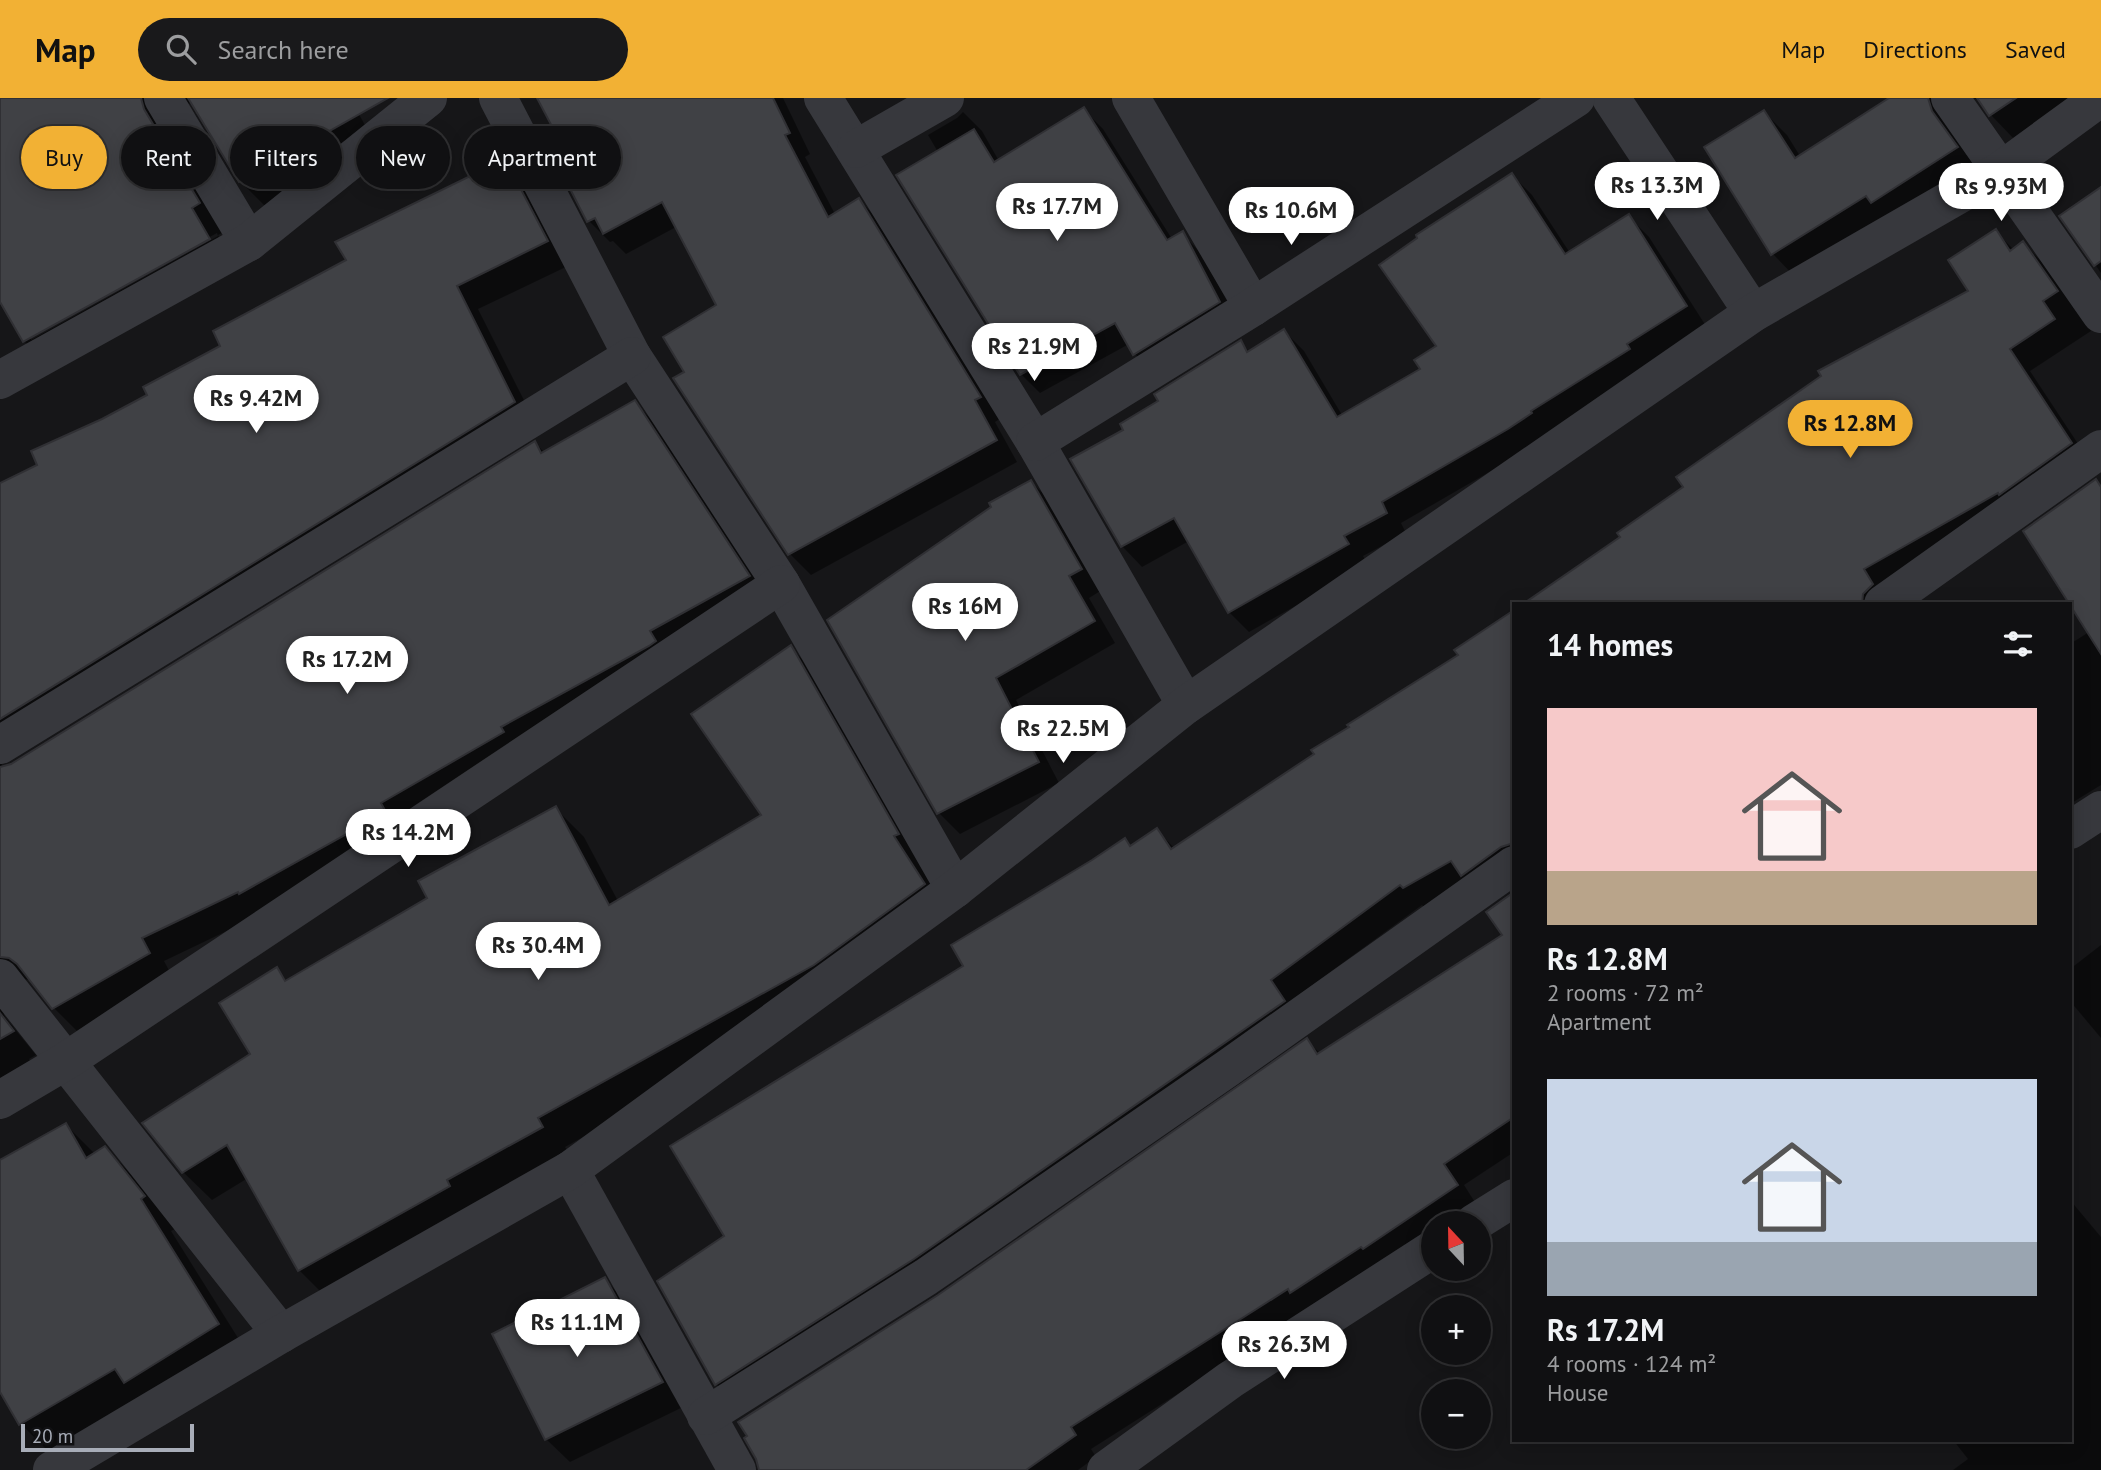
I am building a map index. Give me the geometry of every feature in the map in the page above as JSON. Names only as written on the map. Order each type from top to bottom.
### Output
[{"type":"street","points":[[163,98],[249,242]]},
{"type":"street","points":[[0,380],[249,242],[428,98]]},
{"type":"street","points":[[498,98],[632,356],[781,584],[955,889]]},
{"type":"street","points":[[823,98],[1035,442],[1186,705]]},
{"type":"street","points":[[856,149],[945,98]]},
{"type":"street","points":[[1131,98],[1254,307]]},
{"type":"street","points":[[1035,442],[1254,307],[1576,98]]},
{"type":"street","points":[[1611,98],[1753,313]]},
{"type":"street","points":[[1950,98],[2101,313]]},
{"type":"street","points":[[52,1470],[281,1334],[570,1170],[955,889],[1186,705],[1753,313],[2000,171],[2099,98]]},
{"type":"street","points":[[0,745],[632,356]]},
{"type":"street","points":[[1886,602],[2101,449]]},
{"type":"street","points":[[0,1100],[66,1061],[781,584]]},
{"type":"street","points":[[2072,829],[2101,810]]},
{"type":"street","points":[[706,1416],[926,1278],[1512,866]]},
{"type":"street","points":[[0,978],[281,1334]]},
{"type":"street","points":[[570,1170],[737,1470]]},
{"type":"street","points":[[1491,1212],[1512,1199]]},
{"type":"street","points":[[1106,1470],[1230,1380],[1421,1258]]},
{"type":"building","points":[[0,98],[141,98],[154,126],[121,126],[121,189],[192,189],[200,203],[192,208],[210,239],[23,342],[0,302]]},
{"type":"building","points":[[188,98],[388,98],[338,126],[230,126],[230,167],[216,144],[216,126],[205,126]]},
{"type":"building","points":[[537,98],[773,98],[790,133],[785,135],[828,217],[859,198],[981,397],[975,400],[997,440],[788,555],[673,378],[684,372],[663,337],[716,305],[662,202],[603,234],[595,218],[587,222],[570,189],[621,189],[621,126],[552,126]]},
{"type":"building","points":[[1889,98],[1928,98],[1932,111],[1958,147],[1871,203],[1866,196],[1771,255],[1704,147],[1764,110],[1795,158]]},
{"type":"building","points":[[1977,98],[2016,98],[1989,116]]},
{"type":"building","points":[[1084,107],[1167,240],[1183,231],[1220,302],[1133,355],[1115,323],[1020,375],[896,175],[974,129],[994,162]]},
{"type":"building","points":[[1512,173],[1565,254],[1629,214],[1687,306],[1627,344],[1630,349],[1531,411],[1532,413],[1508,429],[1382,502],[1387,513],[1344,536],[1349,544],[1228,613],[1174,518],[1121,547],[1070,459],[1123,430],[1120,424],[1158,401],[1154,394],[1241,340],[1247,352],[1284,329],[1337,417],[1420,369],[1414,360],[1436,346],[1379,265],[1417,238],[1416,235]]},
{"type":"building","points":[[464,179],[464,189],[521,189],[548,241],[457,286],[515,402],[0,719],[0,483],[37,465],[31,451],[147,395],[143,387],[220,346],[213,331],[346,260],[335,242],[444,189],[450,189],[450,186]]},
{"type":"building","points":[[2101,187],[2101,261],[2094,266],[2059,216]]},
{"type":"building","points":[[1996,229],[2010,251],[2023,241],[2058,291],[2043,301],[2055,319],[2010,349],[2072,443],[1999,495],[1998,493],[1864,569],[1873,584],[1863,594],[1862,602],[1526,602],[1620,537],[1617,533],[1683,487],[1676,477],[1821,376],[1818,371],[1968,291],[1948,260]]},
{"type":"building","points":[[635,400],[750,576],[650,631],[656,641],[649,646],[501,727],[504,732],[381,803],[386,812],[239,894],[238,892],[142,938],[150,953],[52,1009],[17,964],[9,958],[0,957],[0,767],[11,764],[535,441],[541,453]]},
{"type":"building","points":[[2096,479],[2101,487],[2101,654],[2072,608],[2072,602],[2068,602],[2023,531]]},
{"type":"building","points":[[1031,480],[1082,569],[1069,576],[1095,621],[996,678],[1039,762],[937,814],[827,620],[991,507],[989,503]]},
{"type":"building","points":[[1512,611],[1512,844],[1501,847],[1461,876],[1451,861],[1403,888],[1400,885],[1271,980],[1285,1001],[914,1259],[715,1385],[657,1281],[724,1236],[670,1146],[963,966],[951,945],[1125,838],[1130,846],[1157,828],[1171,849],[1314,754],[1311,750],[1349,727],[1347,725],[1458,655],[1454,650]]},
{"type":"building","points":[[791,645],[899,834],[894,836],[925,884],[814,965],[538,1118],[543,1127],[447,1180],[450,1186],[298,1271],[227,1145],[182,1173],[142,1123],[250,1054],[219,1003],[277,967],[285,981],[427,898],[418,881],[556,806],[609,905],[761,815],[691,714]]},
{"type":"building","points":[[1512,893],[1512,1118],[1444,1164],[1458,1185],[1363,1249],[1361,1247],[1290,1293],[1288,1289],[1071,1427],[1076,1435],[1026,1470],[759,1470],[744,1438],[747,1436],[738,1422],[938,1295],[1307,1038],[1317,1054],[1502,935],[1486,912]]},
{"type":"building","points":[[0,1013],[14,1031],[0,1039]]},
{"type":"building","points":[[66,1123],[86,1158],[105,1146],[145,1196],[141,1199],[219,1324],[124,1383],[115,1369],[19,1425],[0,1392],[0,1160]]},
{"type":"building","points":[[605,1277],[663,1382],[545,1440],[492,1334]]}]
